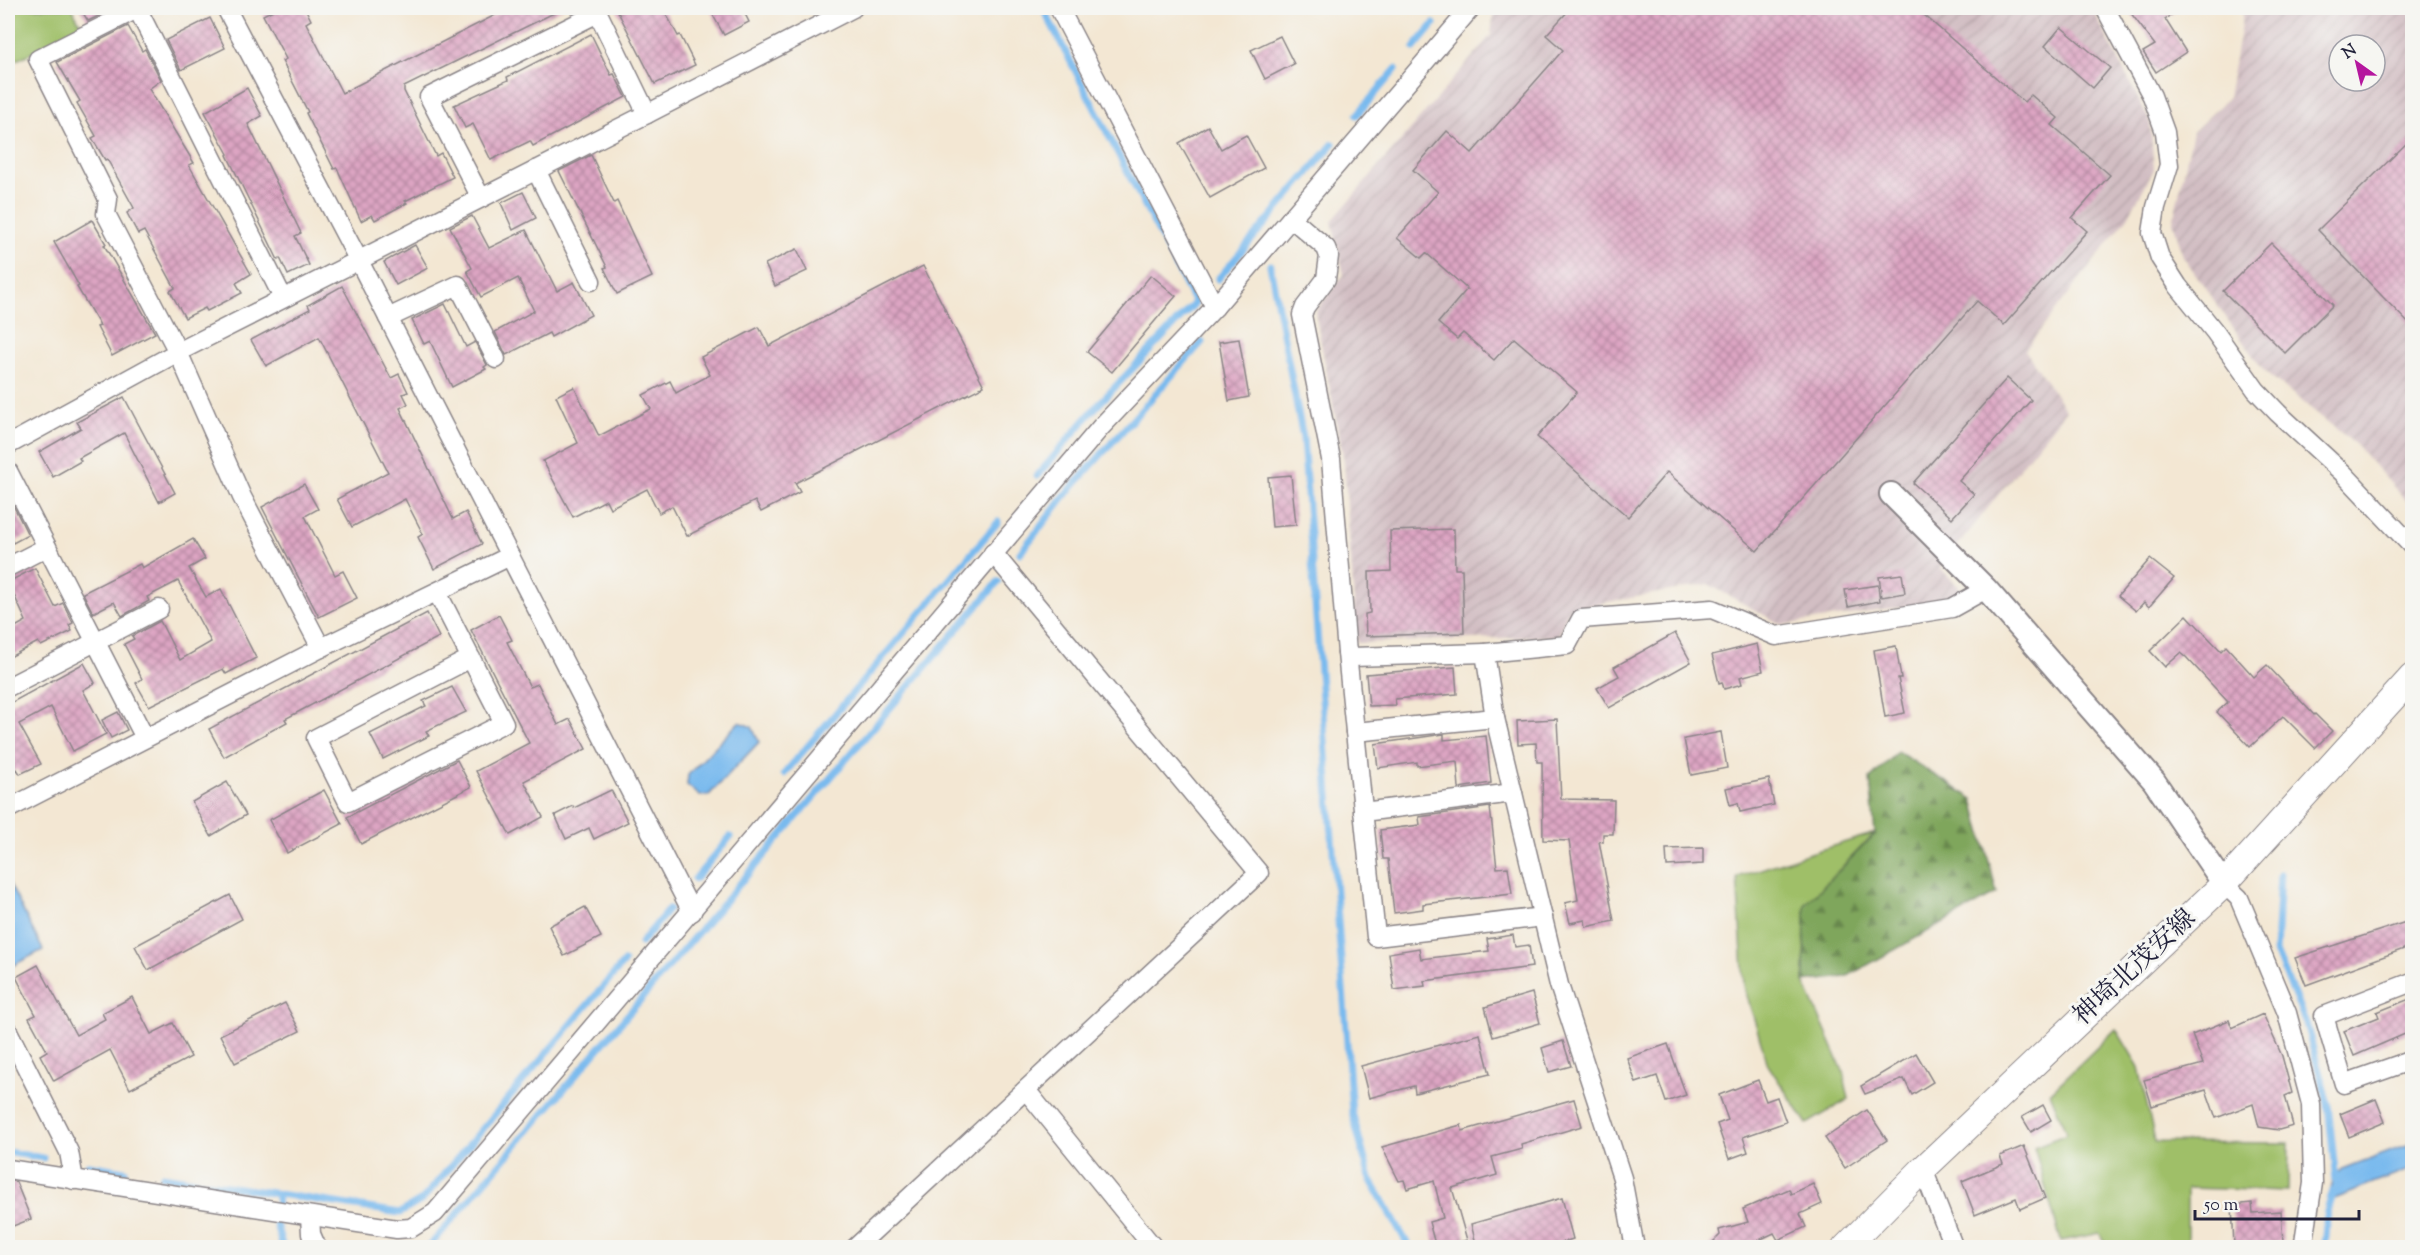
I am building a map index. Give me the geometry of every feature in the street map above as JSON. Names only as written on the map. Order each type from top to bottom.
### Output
[{"type":"main road","name":"神埼北茂安線","points":[[1845,1248],[1923,1169],[2224,884],[2412,677]]},
{"type":"street","points":[[283,298],[138,8],[38,59],[108,199],[106,214],[178,352],[242,497],[321,648]]},
{"type":"street","points":[[226,8],[388,318],[692,912]]},
{"type":"street","points":[[8,445],[178,352],[853,8]]},
{"type":"street","points":[[1059,8],[1215,307]]},
{"type":"street","points":[[8,1169],[397,1229],[411,1228],[435,1213],[1101,427],[1215,307],[1471,8]]},
{"type":"street","points":[[2105,8],[2152,96],[2165,132],[2169,165],[2156,207],[2152,233],[2160,258],[2178,286],[2215,332],[2256,390],[2343,473],[2412,546]]},
{"type":"street","points":[[481,198],[429,97],[598,13],[647,114]]},
{"type":"street","points":[[536,170],[591,281]]},
{"type":"street","points":[[1291,218],[1326,248],[1329,256],[1326,279],[1305,307],[1302,315],[1331,459],[1347,653],[1376,938],[1543,917]]},
{"type":"street","points":[[388,318],[458,285],[496,359]]},
{"type":"street","points":[[8,471],[145,738]]},
{"type":"street","points":[[1891,494],[1986,589],[2154,781],[2224,884],[2239,898],[2287,1013],[2311,1104],[2313,1183],[2303,1248]]},
{"type":"street","points":[[8,567],[46,547]]},
{"type":"street","points":[[855,1248],[1259,873],[993,553]]},
{"type":"street","points":[[8,809],[321,648],[510,556]]},
{"type":"street","points":[[1347,653],[1352,657],[1485,653],[1568,645],[1581,619],[1712,609],[1776,636],[1952,609],[1986,589]]},
{"type":"street","points":[[437,592],[471,658],[504,723],[348,802],[316,738],[471,658]]},
{"type":"street","points":[[8,687],[159,609]]},
{"type":"street","points":[[1485,653],[1495,718],[1559,985],[1622,1178],[1635,1248]]},
{"type":"street","points":[[1355,732],[1495,718]]},
{"type":"street","points":[[1363,812],[1514,793]]},
{"type":"street","points":[[2412,982],[2324,1016],[2344,1084],[2412,1060]]},
{"type":"street","points":[[8,1031],[69,1152],[74,1180]]},
{"type":"street","points":[[1026,1090],[1154,1248]]},
{"type":"street","points":[[1923,1169],[1954,1248]]},
{"type":"street","points":[[310,1216],[311,1234],[317,1248]]},
{"type":"shaded area","points":[[1494,8],[2092,8],[2150,122],[2154,169],[2128,217],[2025,350],[2066,410],[1940,568],[1962,590],[1936,602],[1782,625],[1708,584],[1569,609],[1558,636],[1357,643],[1344,461],[1315,312],[1344,275],[1332,221],[1491,35]]},
{"type":"shaded area","points":[[2244,8],[2412,8],[2412,507],[2355,444],[2263,370],[2183,256],[2173,221],[2193,132],[2228,98]]},
{"type":"green space","points":[[8,8],[72,8],[83,29],[8,64]]},
{"type":"green space","points":[[1898,752],[1973,799],[1997,893],[1846,977],[1804,982],[1805,905],[1875,834],[1870,779]]},
{"type":"green space","points":[[1875,833],[1805,905],[1804,982],[1843,1071],[1849,1099],[1807,1124],[1768,1065],[1744,986],[1737,877]]},
{"type":"green space","points":[[2116,1029],[2139,1067],[2155,1142],[2289,1143],[2288,1191],[2187,1188],[2187,1247],[2110,1247],[2099,1233],[2061,1241],[2034,1147],[2067,1134],[2050,1093]]},
{"type":"water","points":[[739,722],[752,727],[759,742],[709,795],[700,796],[687,785],[688,775]]},
{"type":"water","points":[[8,881],[43,950],[8,968]]},
{"type":"water","points":[[2412,1143],[2412,1169],[2328,1201],[2335,1173]]},
{"type":"building","points":[[80,8],[115,8],[88,21]]},
{"type":"building","points":[[277,8],[305,8],[311,20],[306,23],[342,93],[509,8],[564,8],[404,87],[436,156],[441,153],[453,177],[405,201],[407,203],[375,220],[372,215],[361,221],[337,168],[334,169],[306,113],[308,112],[282,61],[286,59],[263,15]]},
{"type":"building","points":[[616,8],[663,8],[695,65],[655,84]]},
{"type":"building","points":[[709,8],[742,8],[749,22],[724,35]]},
{"type":"building","points":[[1571,8],[1916,8],[2024,102],[2031,95],[2058,118],[2052,125],[2110,175],[2072,218],[2087,231],[2004,325],[1977,301],[1757,551],[1667,472],[1628,517],[1537,437],[1577,392],[1514,338],[1494,360],[1463,333],[1457,339],[1438,323],[1467,289],[1426,253],[1421,258],[1397,238],[1438,192],[1413,170],[1447,131],[1472,153],[1563,50],[1546,35]]},
{"type":"building","points":[[2127,8],[2181,8],[2165,19],[2186,52],[2156,72],[2143,52],[2155,45]]},
{"type":"building","points":[[210,18],[225,48],[181,70],[166,40]]},
{"type":"building","points":[[128,26],[142,51],[145,49],[161,80],[149,89],[194,163],[189,165],[251,274],[236,283],[242,293],[207,311],[205,308],[185,318],[170,291],[175,288],[144,231],[138,234],[127,213],[134,208],[107,159],[105,160],[92,138],[96,136],[77,103],[80,101],[57,62]]},
{"type":"building","points":[[2061,27],[2110,68],[2093,88],[2045,46]]},
{"type":"building","points":[[591,34],[611,75],[614,74],[626,97],[533,146],[530,141],[491,160],[473,124],[465,128],[454,105],[508,80],[507,77]]},
{"type":"building","points":[[1280,36],[1294,64],[1265,79],[1251,50]]},
{"type":"building","points":[[247,88],[262,116],[248,124],[301,233],[295,236],[309,265],[288,275],[280,258],[278,260],[228,154],[205,112]]},
{"type":"building","points":[[1208,126],[1221,149],[1246,135],[1264,168],[1210,198],[1179,143]]},
{"type":"building","points":[[2412,138],[2412,327],[2318,230]]},
{"type":"building","points":[[591,155],[614,203],[617,201],[652,277],[617,294],[604,268],[607,267],[559,171]]},
{"type":"building","points":[[523,192],[536,218],[513,230],[501,203]]},
{"type":"building","points":[[472,216],[489,248],[526,230],[557,291],[574,282],[591,315],[551,337],[549,333],[506,355],[495,332],[534,311],[518,278],[481,297],[467,271],[472,268],[450,227]]},
{"type":"building","points":[[92,220],[155,333],[112,356],[97,327],[100,326],[54,242]]},
{"type":"building","points":[[2271,243],[2333,305],[2285,353],[2223,291]]},
{"type":"building","points":[[415,245],[428,268],[396,285],[384,262]]},
{"type":"building","points":[[797,249],[807,271],[775,286],[765,264]]},
{"type":"building","points":[[923,266],[984,386],[795,483],[800,492],[761,512],[755,501],[687,536],[672,506],[659,513],[647,489],[610,508],[606,500],[573,517],[543,461],[578,443],[556,396],[574,387],[599,436],[651,409],[643,395],[670,381],[676,393],[710,375],[701,357],[759,327],[769,346]]},
{"type":"building","points":[[1151,275],[1176,296],[1112,372],[1087,352]]},
{"type":"building","points":[[342,286],[391,378],[399,374],[408,392],[403,394],[408,404],[400,408],[453,519],[466,512],[482,544],[434,569],[418,537],[423,534],[405,499],[352,527],[337,499],[388,472],[319,337],[266,366],[251,340],[310,309],[308,305]]},
{"type":"building","points":[[445,304],[466,347],[475,342],[487,365],[484,367],[486,369],[452,387],[430,341],[424,344],[412,320]]},
{"type":"building","points":[[1239,339],[1249,397],[1229,401],[1219,342]]},
{"type":"building","points":[[2007,378],[2031,400],[1959,481],[1974,494],[1952,518],[1913,483]]},
{"type":"building","points":[[124,397],[175,493],[159,502],[124,433],[79,458],[81,461],[53,477],[39,452],[81,428],[77,422]]},
{"type":"building","points":[[1291,475],[1296,525],[1272,527],[1268,477]]},
{"type":"building","points":[[304,484],[318,509],[305,516],[335,575],[343,571],[357,598],[319,617],[262,507]]},
{"type":"building","points":[[8,495],[28,535],[13,543],[8,533]]},
{"type":"building","points":[[1454,529],[1455,569],[1462,569],[1464,633],[1366,636],[1365,614],[1370,613],[1369,572],[1391,571],[1390,531]]},
{"type":"building","points":[[193,539],[205,559],[189,568],[206,597],[221,589],[256,658],[226,674],[223,669],[149,706],[136,683],[142,679],[124,644],[134,639],[132,636],[160,621],[180,660],[211,642],[178,581],[147,597],[149,601],[122,616],[114,602],[93,613],[83,593],[140,564],[142,568]]},
{"type":"building","points":[[2150,559],[2174,578],[2149,607],[2144,602],[2136,611],[2118,596]]},
{"type":"building","points":[[35,568],[55,607],[63,603],[73,623],[69,625],[72,631],[41,646],[38,642],[8,658],[8,631],[26,621],[8,582]]},
{"type":"building","points":[[1902,574],[1905,593],[1882,597],[1879,577]]},
{"type":"building","points":[[1878,585],[1880,601],[1848,607],[1845,590]]},
{"type":"building","points":[[427,613],[439,637],[285,719],[287,722],[224,757],[209,729]]},
{"type":"building","points":[[499,615],[512,640],[507,642],[530,687],[538,684],[558,725],[570,719],[586,749],[524,781],[543,817],[510,835],[476,771],[529,743],[471,630]]},
{"type":"building","points":[[2187,615],[2221,651],[2226,646],[2254,677],[2267,665],[2332,731],[2315,748],[2283,716],[2250,747],[2217,712],[2228,702],[2186,657],[2181,653],[2165,667],[2150,651]]},
{"type":"building","points":[[1675,633],[1691,662],[1609,708],[1597,688],[1619,676],[1614,667]]},
{"type":"building","points":[[1757,644],[1763,671],[1740,677],[1742,684],[1724,689],[1722,682],[1719,683],[1712,655]]},
{"type":"building","points":[[1896,646],[1901,678],[1898,678],[1905,713],[1885,717],[1874,650]]},
{"type":"building","points":[[84,663],[95,683],[83,690],[106,734],[73,751],[51,707],[19,724],[41,764],[20,774],[17,769],[8,774],[8,701],[9,704]]},
{"type":"building","points":[[1455,667],[1457,694],[1395,699],[1396,705],[1369,706],[1366,674]]},
{"type":"building","points":[[452,687],[466,712],[426,731],[429,736],[383,759],[370,734],[426,706],[423,701]]},
{"type":"building","points":[[118,712],[127,730],[111,738],[102,720]]},
{"type":"building","points":[[1557,719],[1561,799],[1614,800],[1613,834],[1603,834],[1603,842],[1599,841],[1614,921],[1586,927],[1585,920],[1570,923],[1565,903],[1578,900],[1569,841],[1543,840],[1542,762],[1537,762],[1536,743],[1518,744],[1517,721]]},
{"type":"building","points":[[1721,732],[1727,768],[1691,775],[1684,739]]},
{"type":"building","points":[[1444,734],[1444,740],[1486,736],[1491,783],[1459,788],[1457,761],[1417,766],[1417,762],[1378,768],[1375,744]]},
{"type":"building","points":[[457,760],[471,787],[361,844],[347,817]]},
{"type":"building","points":[[1769,779],[1774,805],[1740,812],[1738,803],[1730,805],[1726,788]]},
{"type":"building","points":[[227,782],[246,815],[211,836],[192,802]]},
{"type":"building","points":[[324,790],[342,824],[287,853],[269,820]]},
{"type":"building","points":[[611,790],[628,822],[594,839],[589,828],[566,839],[555,815]]},
{"type":"building","points":[[1490,807],[1497,868],[1508,867],[1512,894],[1423,904],[1423,909],[1394,913],[1388,859],[1383,859],[1380,830],[1420,825],[1419,817]]},
{"type":"building","points":[[1703,848],[1703,864],[1667,866],[1666,849]]},
{"type":"building","points":[[230,895],[242,919],[148,970],[135,946]]},
{"type":"building","points":[[585,907],[601,937],[564,956],[549,926]]},
{"type":"building","points":[[2412,920],[2412,946],[2306,985],[2295,958]]},
{"type":"building","points":[[1513,935],[1515,947],[1529,945],[1532,967],[1424,981],[1425,986],[1394,990],[1389,953],[1419,948],[1421,959],[1489,951],[1487,939]]},
{"type":"building","points":[[38,965],[76,1035],[105,1019],[102,1013],[132,997],[151,1034],[173,1023],[191,1057],[130,1089],[110,1050],[54,1081],[40,1055],[47,1051],[29,1018],[36,1015],[16,977]]},
{"type":"building","points":[[1532,993],[1540,1023],[1493,1037],[1485,1007]]},
{"type":"building","points":[[2412,998],[2412,1031],[2354,1056],[2344,1031],[2379,1017],[2377,1012]]},
{"type":"building","points":[[285,1003],[300,1031],[235,1063],[220,1035]]},
{"type":"building","points":[[2263,1014],[2282,1056],[2292,1093],[2285,1096],[2293,1126],[2279,1130],[2259,1127],[2253,1104],[2216,1118],[2206,1090],[2152,1106],[2144,1080],[2203,1064],[2192,1035],[2229,1020],[2232,1028]]},
{"type":"building","points":[[1480,1034],[1490,1074],[1415,1093],[1414,1086],[1369,1098],[1361,1066]]},
{"type":"building","points":[[1563,1041],[1571,1066],[1549,1072],[1542,1048]]},
{"type":"building","points":[[1668,1044],[1686,1095],[1666,1102],[1657,1076],[1636,1083],[1627,1058]]},
{"type":"building","points":[[1916,1053],[1933,1082],[1912,1095],[1904,1079],[1865,1094],[1861,1086]]},
{"type":"building","points":[[1758,1080],[1766,1101],[1777,1097],[1786,1122],[1743,1137],[1748,1152],[1729,1159],[1717,1124],[1728,1120],[1719,1095]]},
{"type":"building","points":[[1574,1099],[1582,1126],[1521,1144],[1522,1149],[1492,1157],[1497,1175],[1452,1188],[1467,1240],[1436,1248],[1429,1222],[1443,1218],[1434,1181],[1407,1189],[1404,1180],[1399,1181],[1382,1147],[1461,1125],[1462,1131]]},
{"type":"building","points":[[2376,1099],[2385,1122],[2349,1137],[2340,1114]]},
{"type":"building","points":[[2043,1105],[2051,1120],[2031,1132],[2022,1117]]},
{"type":"building","points":[[1867,1110],[1887,1140],[1845,1168],[1825,1138]]},
{"type":"building","points":[[2024,1146],[2045,1198],[2020,1209],[2016,1198],[1975,1215],[1962,1181],[2003,1164],[2000,1156]]},
{"type":"building","points":[[8,1180],[16,1182],[31,1219],[8,1228]]},
{"type":"building","points":[[1813,1184],[1822,1204],[1800,1214],[1806,1227],[1778,1240],[1774,1233],[1742,1248],[1707,1248],[1720,1235],[1719,1230],[1748,1222],[1743,1209],[1789,1189],[1791,1194]]},
{"type":"building","points":[[1562,1198],[1573,1239],[1543,1248],[1477,1248],[1471,1224]]},
{"type":"building","points":[[2252,1203],[2253,1213],[2281,1211],[2283,1242],[2234,1246],[2232,1205]]},
{"type":"waterway","points":[[1037,476],[1095,408],[1195,303],[1043,8]]},
{"type":"waterway","points":[[1414,48],[1434,24]]},
{"type":"waterway","points":[[1357,115],[1396,69]]},
{"type":"waterway","points":[[1218,279],[1333,144]]},
{"type":"waterway","points":[[1270,265],[1303,438],[1352,1112],[1370,1179],[1410,1248]]},
{"type":"waterway","points":[[1020,553],[1066,494],[1202,342]]},
{"type":"waterway","points":[[784,774],[998,522]]},
{"type":"waterway","points":[[428,1248],[998,582]]},
{"type":"waterway","points":[[695,879],[730,837]]},
{"type":"waterway","points":[[2280,875],[2276,952],[2306,1023],[2328,1104],[2336,1181]]},
{"type":"waterway","points":[[641,943],[669,909]]},
{"type":"waterway","points":[[163,1176],[400,1213],[422,1200],[624,962]]},
{"type":"waterway","points":[[8,1152],[43,1158]]},
{"type":"waterway","points":[[88,1165],[125,1171]]},
{"type":"waterway","points":[[2324,1248],[2327,1211],[2333,1191]]},
{"type":"waterway","points":[[278,1194],[276,1224],[283,1248]]}]
